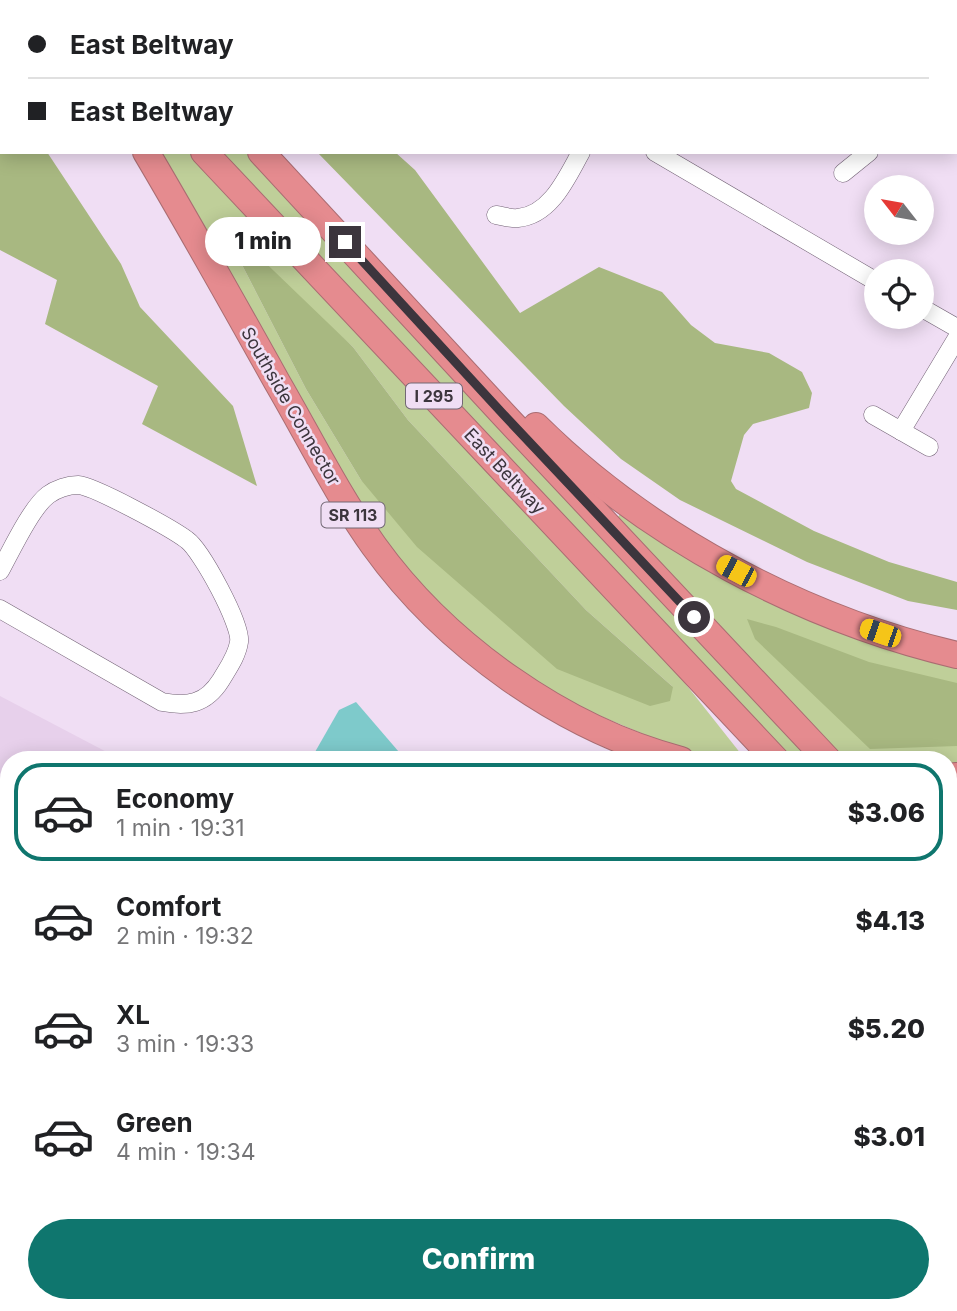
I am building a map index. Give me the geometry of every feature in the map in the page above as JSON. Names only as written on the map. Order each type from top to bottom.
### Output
[{"type":"highway","name":"Southside Connector","points":[[147,154],[353,515],[405,585],[477,654],[531,691],[564,712],[611,735],[656,751]]},
{"type":"highway","name":"East Beltway","points":[[206,154],[768,751]]},
{"type":"highway","name":"I 295","points":[[263,154],[820,751]]},
{"type":"highway","points":[[362,259],[551,441],[600,482],[655,522],[716,560],[796,601],[880,633],[957,655]]},
{"type":"highway","points":[[664,639],[746,751]]},
{"type":"street","points":[[496,215],[519,218],[539,211],[556,195],[580,154]]},
{"type":"street","points":[[658,154],[864,274]]},
{"type":"street","points":[[843,173],[867,154]]},
{"type":"street","points":[[934,315],[957,328]]},
{"type":"street","points":[[901,431],[957,338]]},
{"type":"street","points":[[873,415],[929,447]]},
{"type":"street","points":[[0,571],[38,505],[48,495],[61,488],[78,485],[97,490],[187,540],[200,554],[235,621],[240,640],[233,660],[216,688],[197,702],[181,705],[162,702],[0,609]]},
{"type":"shaded area","points":[[0,154],[48,154],[121,264],[140,307],[233,406],[257,486],[142,424],[158,386],[45,324],[57,280],[0,250]]},
{"type":"shaded area","points":[[159,154],[196,154],[654,644],[739,751],[679,749],[560,699],[457,625],[372,527]],"holes":[[[241,246],[353,347],[408,420],[586,610],[673,687],[361,480],[306,389],[240,261]]]},
{"type":"shaded area","points":[[216,154],[247,154],[810,751],[777,751]]},
{"type":"shaded area","points":[[319,154],[397,154],[415,170],[520,313],[599,267],[662,292],[691,325],[715,343],[769,353],[802,372],[812,393],[809,408],[753,424],[744,435],[731,481],[736,489],[814,531],[889,562],[957,582],[957,610],[908,601],[807,562],[680,500],[621,459],[564,406]]},
{"type":"shaded area","points":[[241,245],[248,246],[353,347],[408,420],[586,610],[673,687],[670,701],[650,706],[557,669],[417,547],[361,480],[306,389],[240,261]]},
{"type":"shaded area","points":[[621,513],[906,655],[957,668],[957,751],[836,751],[617,518]]},
{"type":"shaded area","points":[[747,619],[869,662],[957,683],[957,746],[870,749],[755,639]]},
{"type":"shaded area","points":[[0,696],[105,751],[0,751]]},
{"type":"shaded area","points":[[356,702],[398,751],[316,751],[339,710]]},
{"type":"route","points":[[345,242],[694,617]]}]
